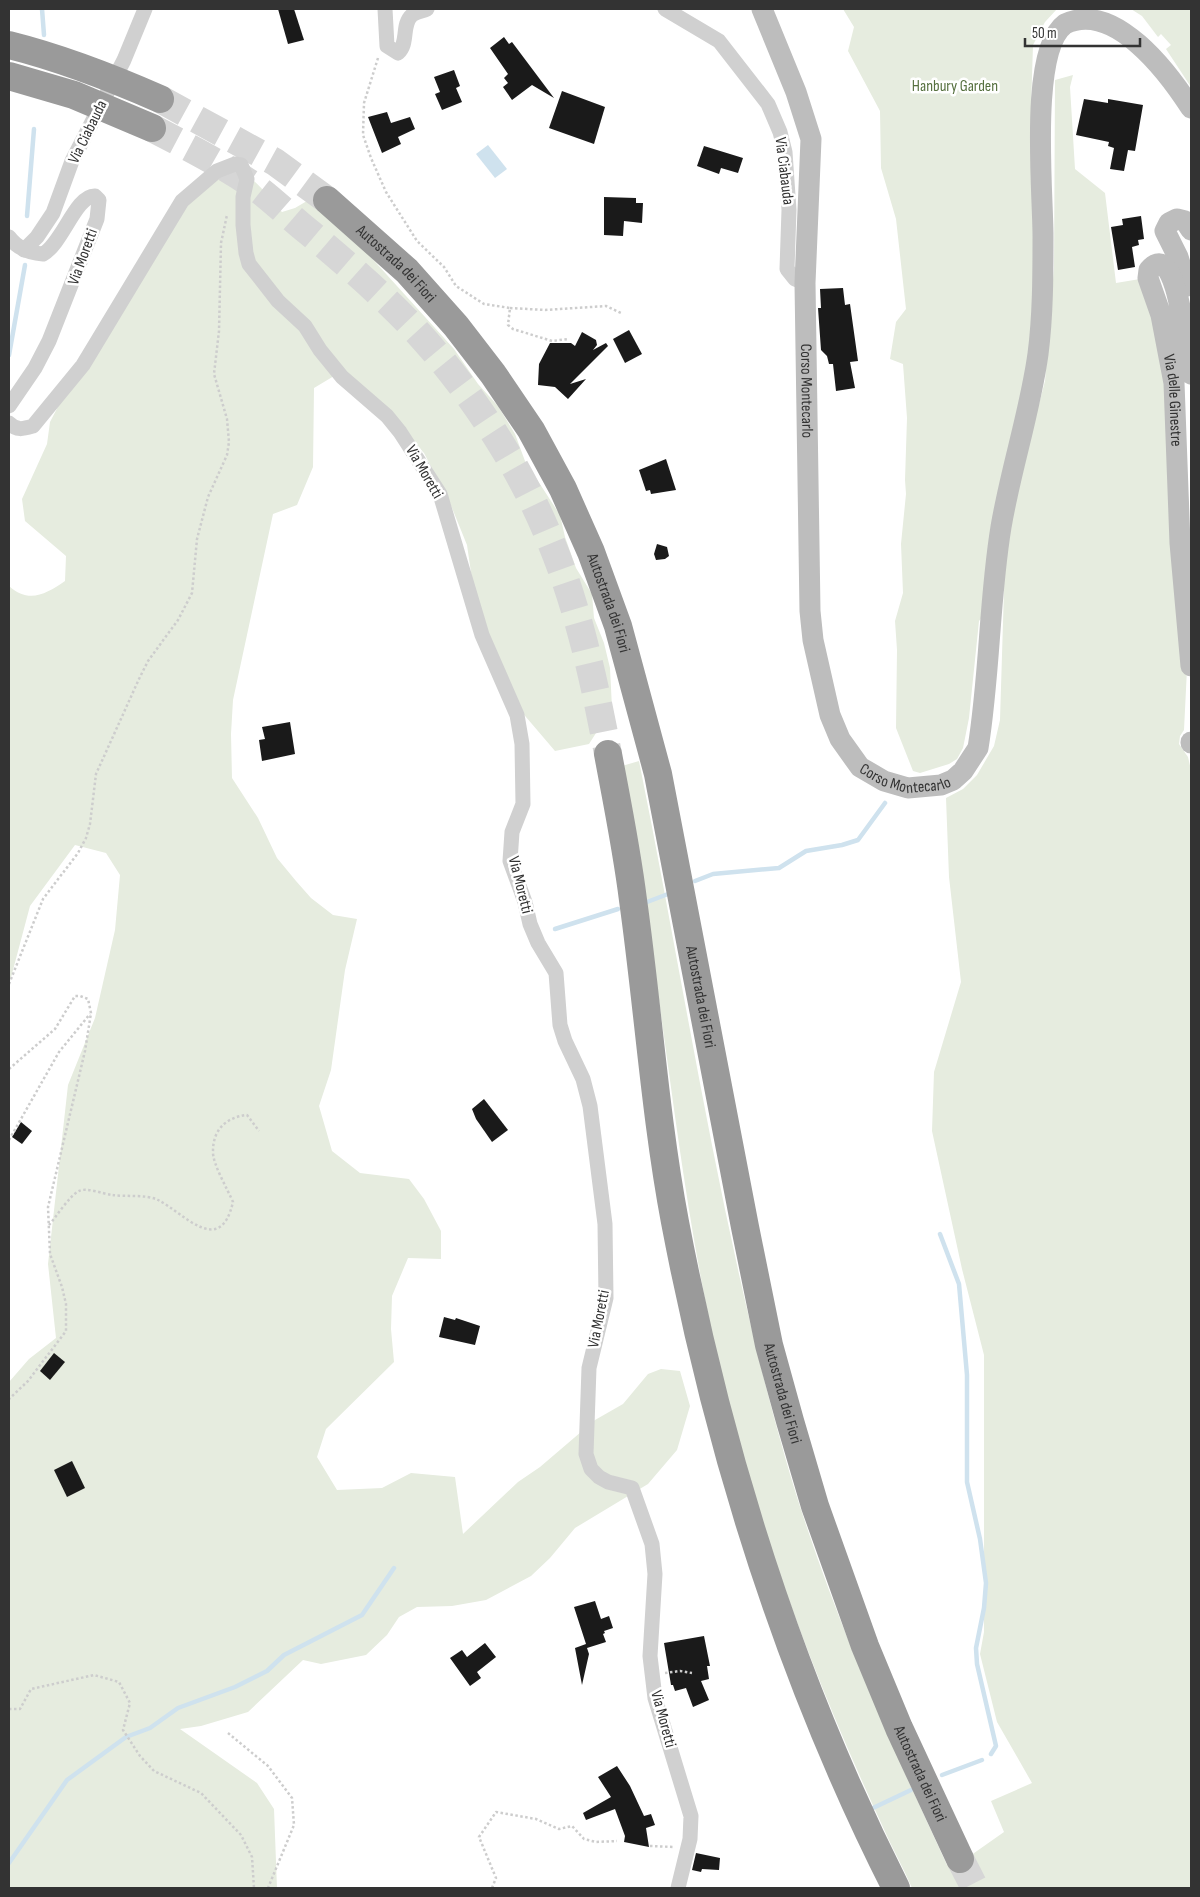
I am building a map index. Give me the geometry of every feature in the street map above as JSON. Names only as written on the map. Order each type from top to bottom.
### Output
[{"type":"highway","points":[[9,45],[56,57],[99,72],[160,98]]},
{"type":"highway","points":[[9,76],[74,95],[152,128]]},
{"type":"highway","name":"Autostrada dei Fiori","points":[[326,200],[407,271],[456,326],[493,374],[531,430],[564,489],[591,552],[618,626],[658,774],[769,1345],[790,1421],[815,1506],[861,1637],[899,1728],[960,1859]]},
{"type":"highway","points":[[608,754],[633,897],[675,1220],[713,1399],[774,1600],[821,1725],[851,1796],[896,1888]]},
{"type":"main road","name":"Corso Montecarlo","points":[[762,9],[796,92],[811,140],[805,283],[810,611],[813,640],[825,696],[840,739],[849,754],[860,767],[884,781],[908,788],[941,785],[953,780],[972,760],[978,748],[1001,524],[1038,354],[1042,304],[1042,112],[1044,70],[1052,41],[1064,24],[1087,16],[1108,20],[1129,31],[1163,67],[1191,108]]},
{"type":"main road","points":[[1191,230],[1185,221],[1177,219],[1169,223],[1165,231],[1178,257],[1191,305]]},
{"type":"main road","name":"Via delle Ginestre","points":[[1191,374],[1175,286],[1167,269],[1159,264],[1155,265],[1149,270],[1148,278],[1161,315],[1174,383],[1180,543],[1191,666]]},
{"type":"street","name":"Via Ciabauda","points":[[24,250],[37,237],[53,213],[72,161],[124,60],[144,9]]},
{"type":"street","points":[[385,9],[387,46],[398,53],[404,48],[407,24],[412,15],[427,9]]},
{"type":"street","name":"Via Ciabauda","points":[[666,9],[718,41],[768,104],[780,132],[785,152],[790,210],[787,269],[795,279],[805,283]]},
{"type":"street","name":"Via Moretti","points":[[9,422],[13,427],[22,430],[33,426],[82,365],[182,201],[217,172],[235,164],[241,165],[246,174],[243,197],[246,253],[257,276],[278,301],[305,326],[320,350],[342,377],[387,416],[400,432],[440,494],[482,635],[517,714],[522,744],[523,804],[512,832],[510,860],[525,902],[530,924],[538,943],[556,973],[560,1025],[565,1041],[583,1080],[590,1106],[605,1224],[606,1298],[589,1368],[586,1454],[591,1469],[599,1477],[608,1482],[632,1488],[652,1544],[655,1574],[650,1656],[652,1676],[658,1706],[691,1816],[690,1839],[678,1888]]},
{"type":"street","name":"Via Moretti","points":[[9,406],[50,342],[97,219],[99,200],[95,196],[89,196],[83,201],[50,250],[43,254],[24,250]]},
{"type":"street","points":[[9,237],[15,245],[24,250]]},
{"type":"path","points":[[386,40],[375,65],[364,103],[363,135],[386,192],[417,241],[444,267],[456,286],[484,304],[545,310],[606,306],[622,313]]},
{"type":"path","points":[[9,984],[43,899],[78,853],[86,838],[90,824],[96,774],[148,661],[178,620],[192,593],[197,539],[208,497],[227,455],[229,442],[227,419],[214,374],[220,306],[221,243],[228,208]]},
{"type":"path","points":[[510,308],[508,325],[512,329],[552,341],[568,339]]},
{"type":"path","points":[[9,1069],[55,1029],[75,996],[88,999],[91,1013],[85,1051],[48,1207],[50,1254],[66,1304],[66,1331],[28,1380],[9,1399]]},
{"type":"path","points":[[9,1140],[59,1052],[91,1013]]},
{"type":"path","points":[[48,1226],[76,1192],[84,1189],[123,1197],[155,1199],[197,1226],[209,1230],[220,1227],[227,1220],[233,1202],[212,1151],[219,1128],[233,1116],[247,1115],[259,1131]]},
{"type":"path","points":[[652,1676],[680,1671],[692,1673]]},
{"type":"path","points":[[9,1710],[20,1709],[31,1688],[94,1675],[119,1682],[130,1703],[123,1730],[140,1756],[154,1771],[201,1793],[241,1835],[252,1856],[254,1888]]},
{"type":"path","points":[[228,1733],[268,1766],[292,1798],[294,1826],[268,1888]]},
{"type":"path","points":[[492,1888],[496,1878],[479,1837],[496,1812],[536,1819],[559,1829],[572,1826],[584,1839],[596,1842],[617,1841]]},
{"type":"green space","name":"Hanbury Garden","points":[[843,9],[1057,9],[1045,22],[1033,45],[1031,108],[1039,404],[1045,381],[1054,268],[1055,80],[1073,75],[1070,87],[1075,169],[1105,193],[1116,283],[1140,279],[1160,333],[1187,669],[1184,730],[1180,736],[1179,744],[1188,757],[1191,770],[1191,1888],[912,1888],[858,1773],[793,1611],[739,1446],[703,1290],[622,766],[639,761],[705,1110],[741,1285],[785,1457],[801,1510],[838,1614],[879,1715],[924,1815],[947,1865],[967,1858],[1004,1832],[991,1801],[1032,1783],[997,1722],[980,1654],[984,1632],[984,1355],[962,1269],[932,1131],[934,1072],[961,982],[949,877],[946,798],[963,789],[977,775],[994,746],[1000,720],[1004,590],[979,621],[969,718],[963,748],[957,759],[949,764],[920,773],[913,771],[896,728],[897,650],[895,621],[903,593],[901,544],[906,494],[907,418],[903,364],[890,359],[896,322],[906,309],[896,219],[881,168],[880,111],[848,51],[854,27]]},
{"type":"green space","points":[[1131,9],[1191,9],[1191,87],[1166,49],[1171,45],[1161,34],[1158,37],[1142,16]]},
{"type":"green space","points":[[228,173],[244,175],[253,180],[282,212],[295,208],[312,198],[330,212],[454,349],[478,384],[498,406],[515,434],[525,461],[560,515],[565,537],[576,568],[592,594],[594,618],[604,643],[610,668],[612,708],[589,744],[555,751],[520,710],[482,618],[473,586],[467,545],[450,503],[424,453],[360,386],[334,376],[314,388],[313,467],[297,505],[273,514],[233,700],[231,734],[232,778],[258,818],[277,858],[311,898],[333,915],[357,919],[345,970],[331,1070],[319,1106],[332,1151],[360,1173],[409,1179],[424,1199],[441,1231],[441,1259],[408,1258],[392,1296],[391,1329],[394,1362],[326,1429],[317,1457],[337,1490],[382,1488],[411,1473],[455,1477],[463,1534],[518,1482],[540,1467],[595,1420],[623,1404],[648,1374],[661,1369],[680,1371],[690,1406],[677,1450],[648,1484],[575,1528],[550,1558],[531,1576],[486,1600],[452,1606],[417,1607],[399,1617],[387,1635],[366,1655],[321,1664],[303,1660],[248,1712],[201,1726],[180,1729],[257,1783],[274,1809],[277,1888],[9,1888],[9,1382],[29,1359],[56,1338],[48,1264],[68,1085],[95,1018],[115,930],[120,875],[106,853],[75,845],[30,906],[9,985],[9,586],[24,595],[30,596],[51,590],[65,581],[66,556],[25,521],[22,499],[47,444],[50,422],[63,397],[181,209],[199,190]]},
{"type":"water","points":[[488,145],[507,169],[495,178],[476,154]]},
{"type":"building","points":[[278,9],[294,9],[304,40],[288,44]]},
{"type":"building","points":[[504,37],[509,44],[512,42],[554,98],[532,85],[512,100],[503,87],[508,83],[504,78],[508,74],[490,48]]},
{"type":"building","points":[[454,70],[460,86],[456,88],[462,102],[442,110],[435,94],[440,92],[434,77]]},
{"type":"building","points":[[562,91],[605,107],[594,144],[549,128]]},
{"type":"building","points":[[1084,99],[1108,103],[1108,99],[1143,105],[1135,151],[1128,150],[1124,171],[1110,169],[1114,148],[1108,146],[1109,142],[1076,135]]},
{"type":"building","points":[[387,112],[391,123],[410,117],[415,129],[398,137],[401,144],[382,153],[368,117]]},
{"type":"building","points":[[704,146],[743,158],[738,173],[721,168],[719,174],[697,166]]},
{"type":"building","points":[[604,197],[636,198],[636,203],[643,203],[642,223],[624,221],[623,236],[604,235]]},
{"type":"building","points":[[1141,216],[1144,239],[1138,240],[1139,245],[1132,247],[1135,267],[1118,270],[1111,227],[1123,225],[1122,219]]},
{"type":"building","points":[[843,288],[845,305],[850,304],[858,361],[850,362],[855,388],[836,391],[833,364],[829,364],[827,356],[821,350],[818,308],[821,308],[820,289]]},
{"type":"building","points":[[629,330],[642,354],[625,363],[613,339]]},
{"type":"building","points":[[582,332],[596,340],[597,345],[593,350],[606,343],[608,346],[570,384],[586,379],[568,399],[555,387],[538,385],[539,364],[550,343],[571,343],[575,346]]},
{"type":"building","points":[[666,459],[676,490],[651,494],[650,490],[646,491],[639,470]]},
{"type":"building","points":[[657,544],[667,547],[669,556],[665,559],[656,560],[654,554]]},
{"type":"building","points":[[290,722],[295,754],[262,761],[259,740],[265,739],[262,727]]},
{"type":"building","points":[[484,1099],[508,1130],[492,1142],[476,1119],[472,1109]]},
{"type":"building","points":[[21,1122],[32,1131],[22,1144],[12,1137]]},
{"type":"building","points":[[444,1317],[455,1320],[456,1318],[480,1326],[475,1345],[439,1337]]},
{"type":"building","points":[[54,1353],[65,1362],[50,1380],[40,1371]]},
{"type":"building","points":[[72,1461],[85,1488],[67,1497],[54,1470]]},
{"type":"building","points":[[595,1601],[601,1619],[609,1616],[613,1628],[604,1631],[605,1633],[603,1634],[606,1642],[587,1648],[589,1654],[582,1685],[575,1648],[586,1644],[574,1607]]},
{"type":"building","points":[[704,1636],[710,1666],[707,1666],[709,1679],[701,1681],[709,1700],[693,1707],[686,1688],[675,1691],[673,1685],[671,1685],[664,1643]]},
{"type":"building","points":[[485,1643],[496,1657],[477,1672],[481,1678],[470,1686],[450,1658],[462,1650],[467,1657]]},
{"type":"building","points":[[617,1766],[630,1786],[644,1816],[651,1814],[655,1825],[646,1828],[649,1847],[624,1842],[625,1836],[615,1809],[586,1820],[583,1813],[611,1797],[598,1777]]},
{"type":"building","points":[[696,1853],[720,1858],[719,1870],[702,1869],[701,1872],[692,1870]]},
{"type":"waterway","points":[[42,9],[44,35]]},
{"type":"waterway","points":[[27,216],[34,129]]},
{"type":"waterway","points":[[9,355],[25,265]]},
{"type":"waterway","points":[[695,881],[713,874],[779,868],[806,851],[842,845],[858,840],[885,803]]},
{"type":"waterway","points":[[647,902],[668,894]]},
{"type":"waterway","points":[[555,929],[618,909]]},
{"type":"waterway","points":[[940,1234],[959,1284],[967,1375],[967,1482],[980,1539],[986,1583],[984,1608],[976,1648],[977,1664],[996,1746],[991,1754]]},
{"type":"waterway","points":[[9,1863],[67,1780],[126,1737],[150,1728],[178,1708],[235,1687],[267,1671],[284,1655],[362,1615],[394,1568]]},
{"type":"waterway","points":[[942,1775],[982,1760]]},
{"type":"waterway","points":[[873,1808],[911,1790]]},
{"type":"tunnel","points":[[160,99],[275,162],[327,200]]},
{"type":"tunnel","points":[[152,128],[204,155],[254,186],[268,197],[395,309],[427,343],[468,394],[521,478],[559,561],[584,643],[608,754]]},
{"type":"tunnel","points":[[960,1859],[975,1888]]}]
